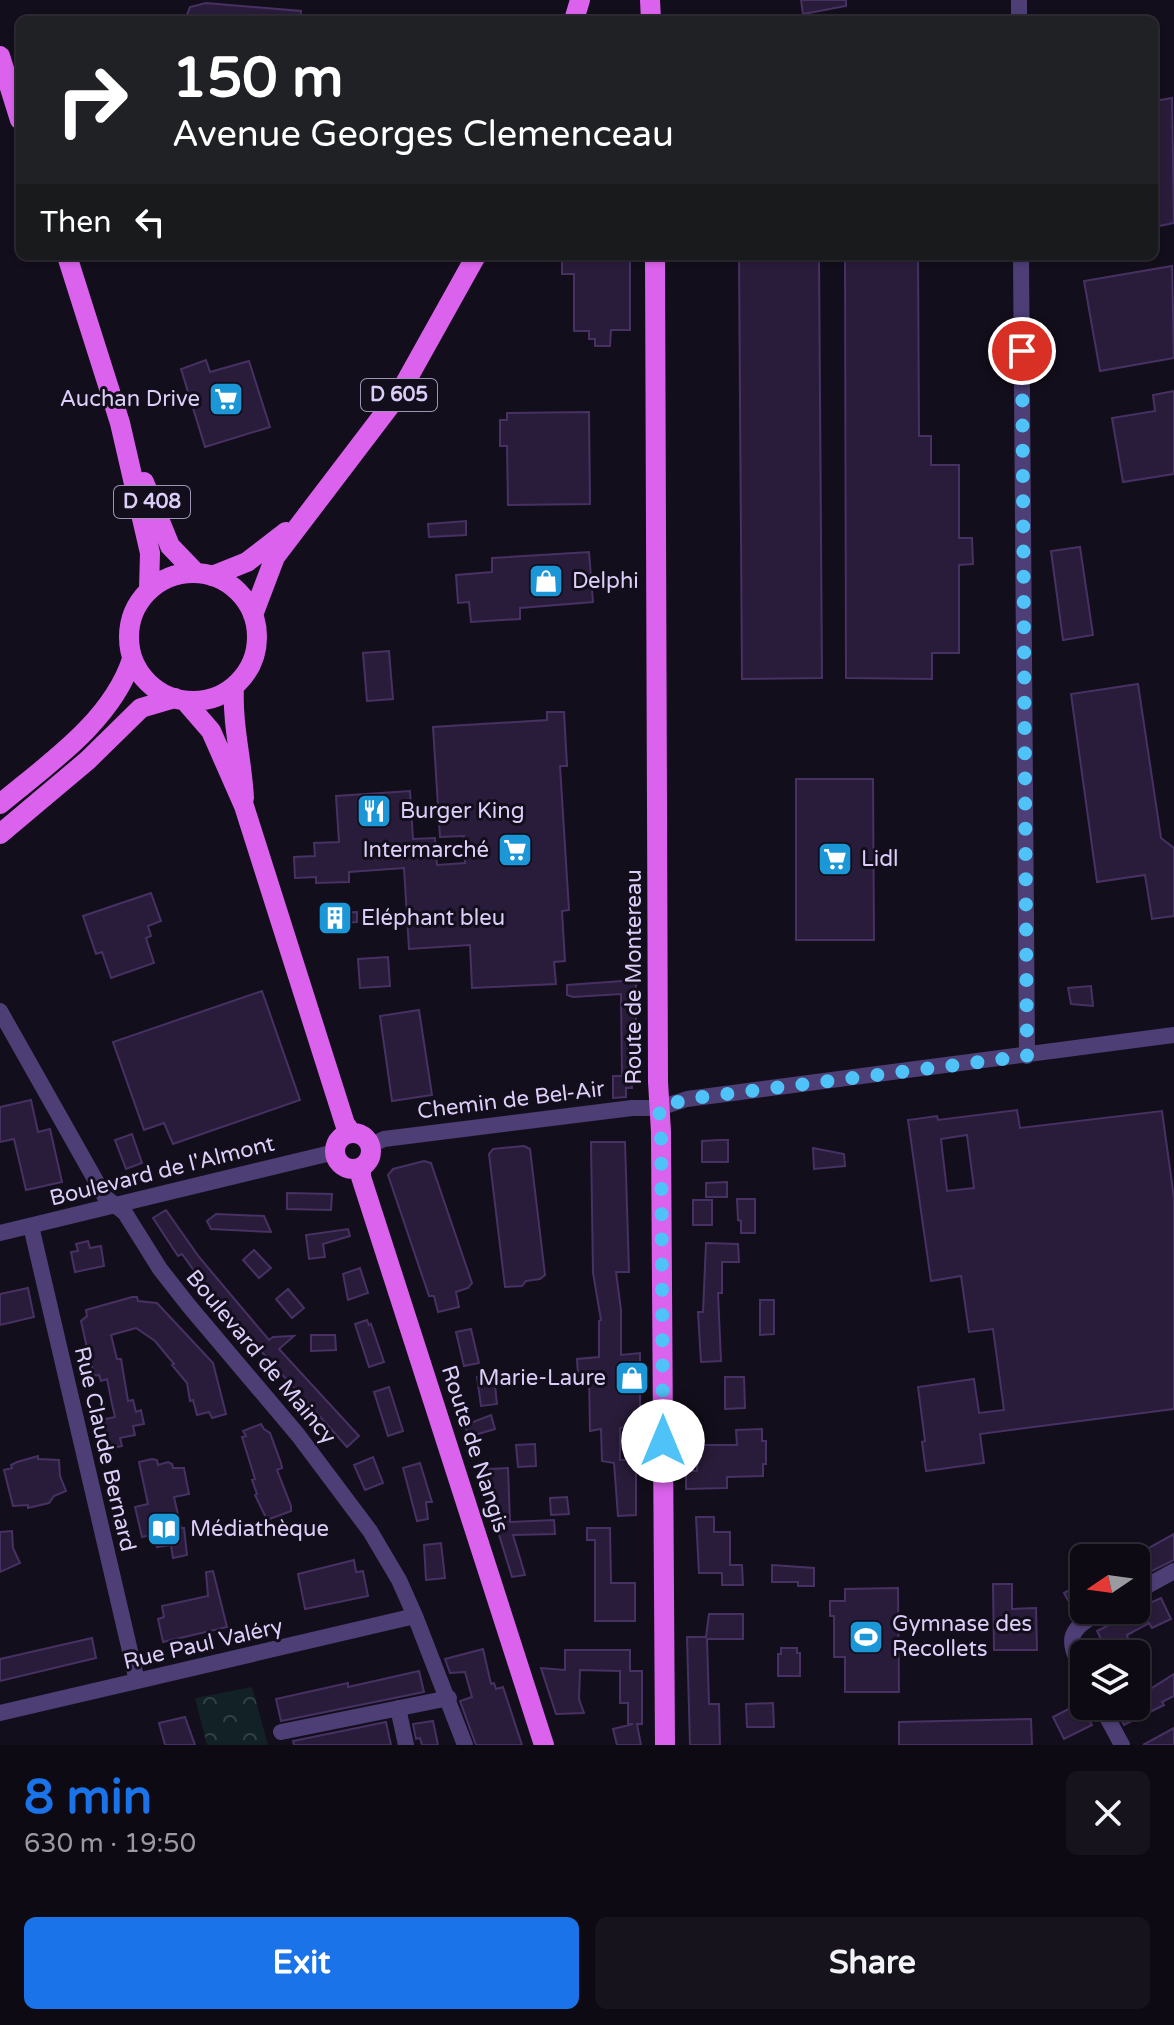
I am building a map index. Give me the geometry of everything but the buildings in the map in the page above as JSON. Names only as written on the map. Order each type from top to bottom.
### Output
[{"type":"main road","points":[[0,56],[16,107]]},
{"type":"main road","name":"D 408","points":[[68,260],[120,423],[170,546],[204,575]]},
{"type":"main road","name":"D 605","points":[[253,615],[275,557],[399,394],[474,260]]},
{"type":"main road","name":"Route de Montereau","points":[[655,260],[665,1745]]},
{"type":"main road","name":"D 408","points":[[120,423],[150,553],[149,589]]},
{"type":"main road","name":"D 605","points":[[204,575],[247,562],[302,520]]},
{"type":"main road","points":[[0,834],[88,760],[141,708],[180,700],[203,701],[219,696],[245,677],[256,649],[257,636],[253,615],[238,592],[204,575],[179,575],[149,589],[131,615],[128,643],[132,659],[150,686],[160,694],[180,700],[211,731],[244,806],[345,1124],[351,1132],[365,1137],[371,1145],[370,1159],[361,1168],[344,1166],[335,1152],[341,1137],[351,1132]]},
{"type":"main road","points":[[0,804],[93,721],[122,684],[132,659]]},
{"type":"main road","points":[[234,687],[234,723],[243,774],[244,806]]},
{"type":"main road","name":"Route de Nangis","points":[[361,1168],[361,1177],[544,1745]]},
{"type":"street","points":[[1021,260],[1027,1056]]},
{"type":"street","name":"Boulevard de Maincy","points":[[0,1011],[105,1197],[125,1213],[152,1257],[189,1306],[337,1483],[387,1559],[415,1616],[465,1745]]},
{"type":"street","name":"Chemin de Bel-Air","points":[[371,1145],[384,1139],[637,1107],[659,1108],[687,1099],[1174,1035]]},
{"type":"street","name":"Boulevard de l'Almont","points":[[0,1233],[335,1152]]},
{"type":"street","name":"Rue Claude Bernard","points":[[31,1226],[137,1681]]},
{"type":"street","points":[[1150,1584],[1174,1571]]},
{"type":"street","name":"Rue Paul Valéry","points":[[0,1713],[415,1616]]},
{"type":"street","points":[[281,1732],[449,1698]]},
{"type":"street","points":[[398,1708],[406,1745]]},
{"type":"street","points":[[1109,1720],[1122,1745]]},
{"type":"green space","points":[[252,1687],[268,1745],[207,1745],[195,1698]]},
{"type":"place","name":"Auchan Drive","points":[[226,399]]},
{"type":"place","name":"Delphi","points":[[546,581]]},
{"type":"place","name":"Burger King","points":[[374,811]]},
{"type":"place","name":"Intermarché","points":[[515,850]]},
{"type":"place","name":"Lidl","points":[[835,859]]},
{"type":"place","name":"Eléphant bleu","points":[[335,918]]},
{"type":"place","name":"Marie-Laure","points":[[632,1378]]},
{"type":"place","name":"Médiathèque","points":[[164,1529]]},
{"type":"place","name":"Gymnase des Recollets","points":[[866,1637]]},
{"type":"route","points":[[663,1441],[659,1108],[687,1099],[1027,1056],[1022,351]]}]
